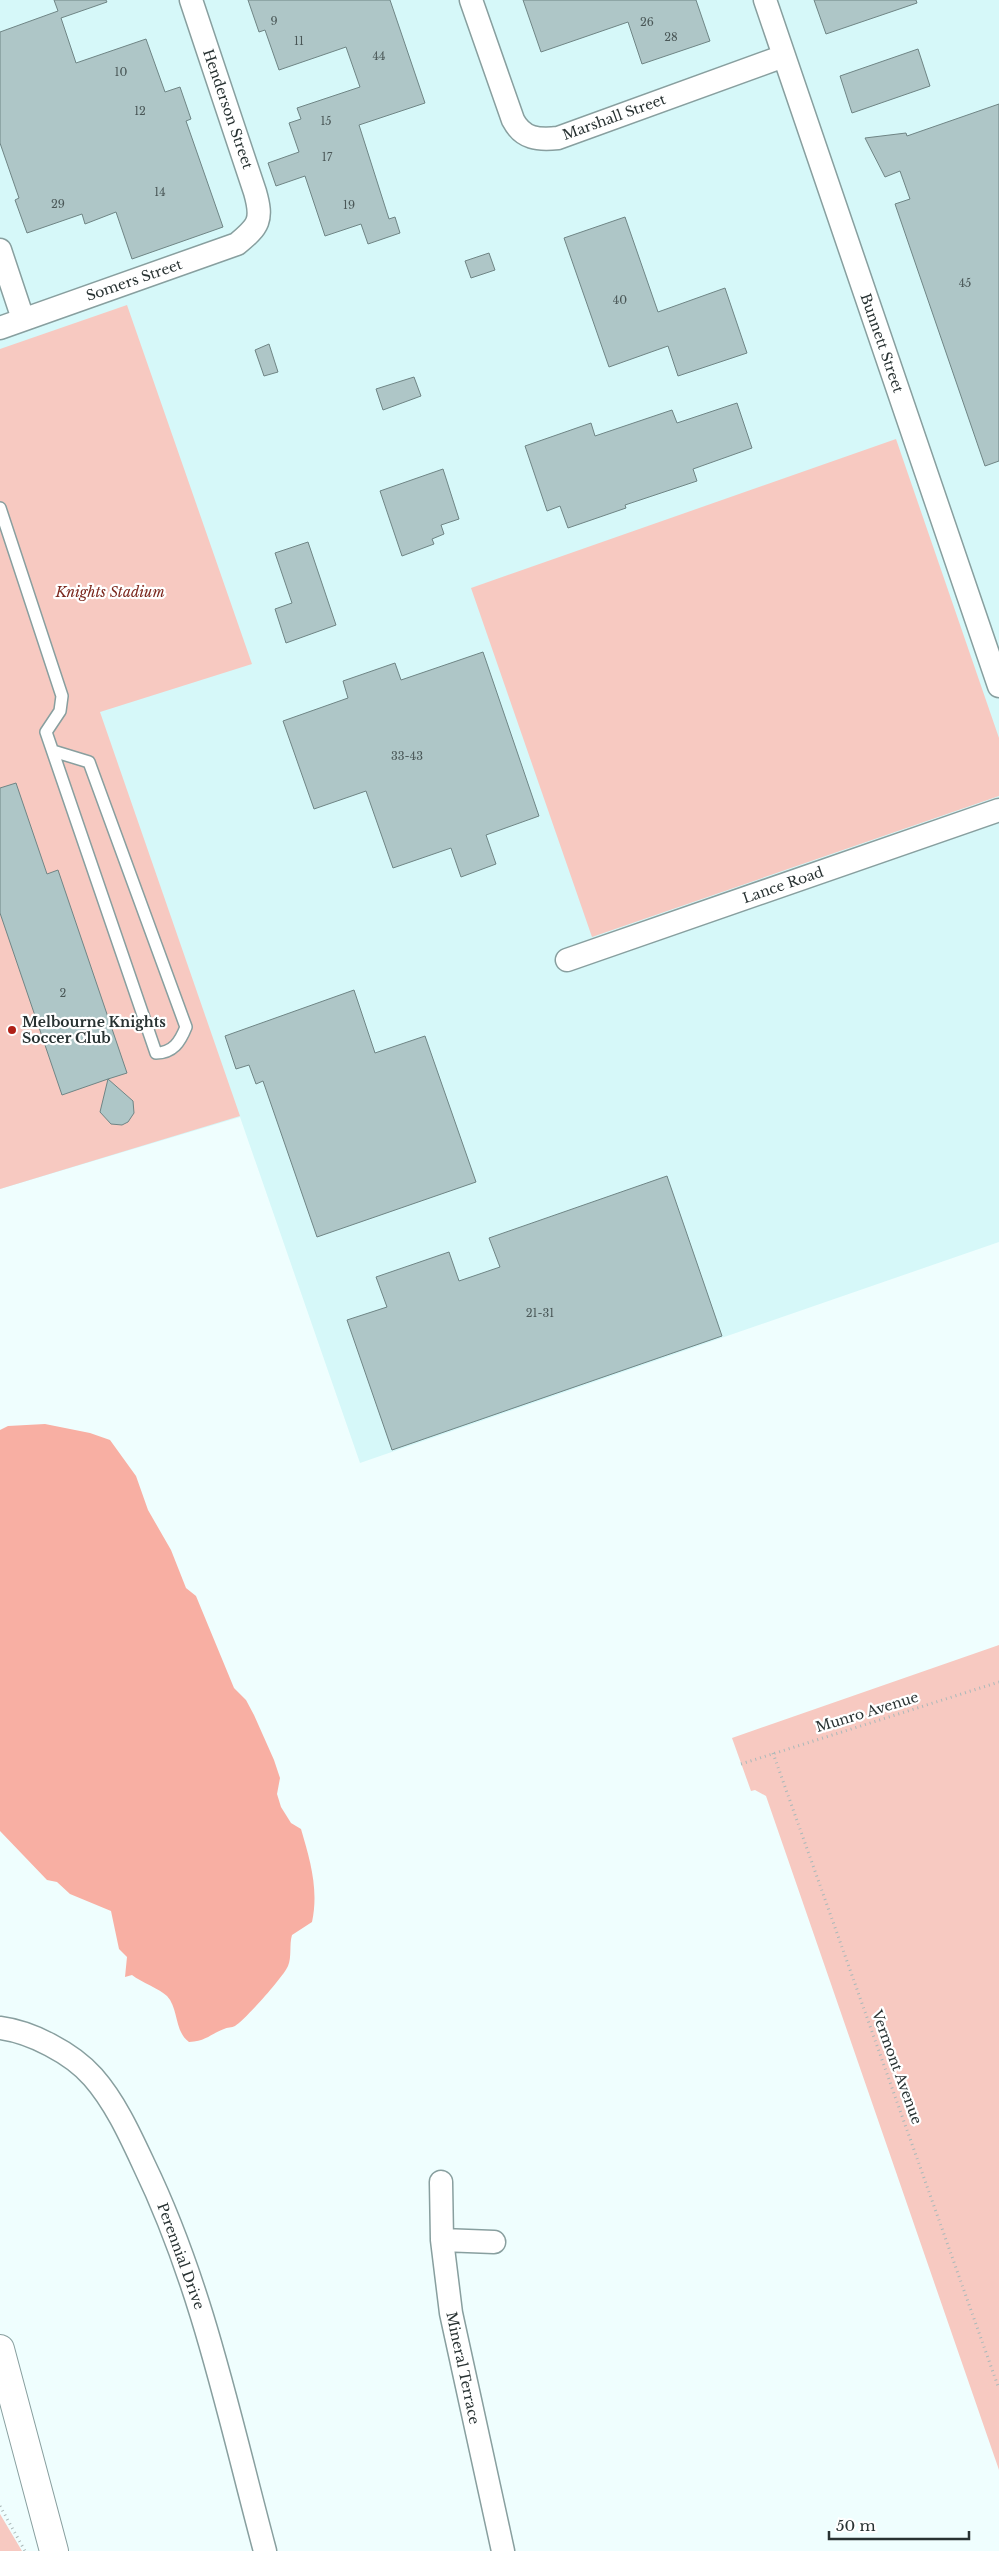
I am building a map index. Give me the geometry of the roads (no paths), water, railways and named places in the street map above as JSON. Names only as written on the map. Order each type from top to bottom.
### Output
[{"type":"street","name":"Henderson Street","points":[[191,0],[256,192],[260,208],[260,220]]},
{"type":"street","name":"Marshall Street","points":[[471,0],[517,128],[526,136],[541,139],[558,138],[784,56]]},
{"type":"street","name":"Bunnett Street","points":[[765,0],[999,686]]},
{"type":"street","name":"Somers Street","points":[[0,328],[237,244],[251,232],[260,220]]},
{"type":"street","points":[[0,250],[23,319]]},
{"type":"street","name":"Lance Road","points":[[567,960],[999,810]]},
{"type":"street","name":"Perennial Drive","points":[[0,2028],[29,2036],[77,2063],[100,2086],[132,2140],[173,2229],[195,2288],[264,2551]]},
{"type":"street","name":"Mineral Terrace","points":[[441,2182],[442,2240],[451,2313],[503,2551]]},
{"type":"street","points":[[442,2240],[494,2242]]},
{"type":"street","points":[[0,2349],[54,2551]]},
{"type":"lane","points":[[0,508],[62,696],[60,711],[46,732],[156,1053],[165,1053],[180,1043],[186,1027],[89,762],[53,751]]},
{"type":"place","name":"Melbourne Knights Soccer Club","points":[[12,1030]]},
{"type":"park label","name":"Knights Stadium","points":[[110,592]]}]
